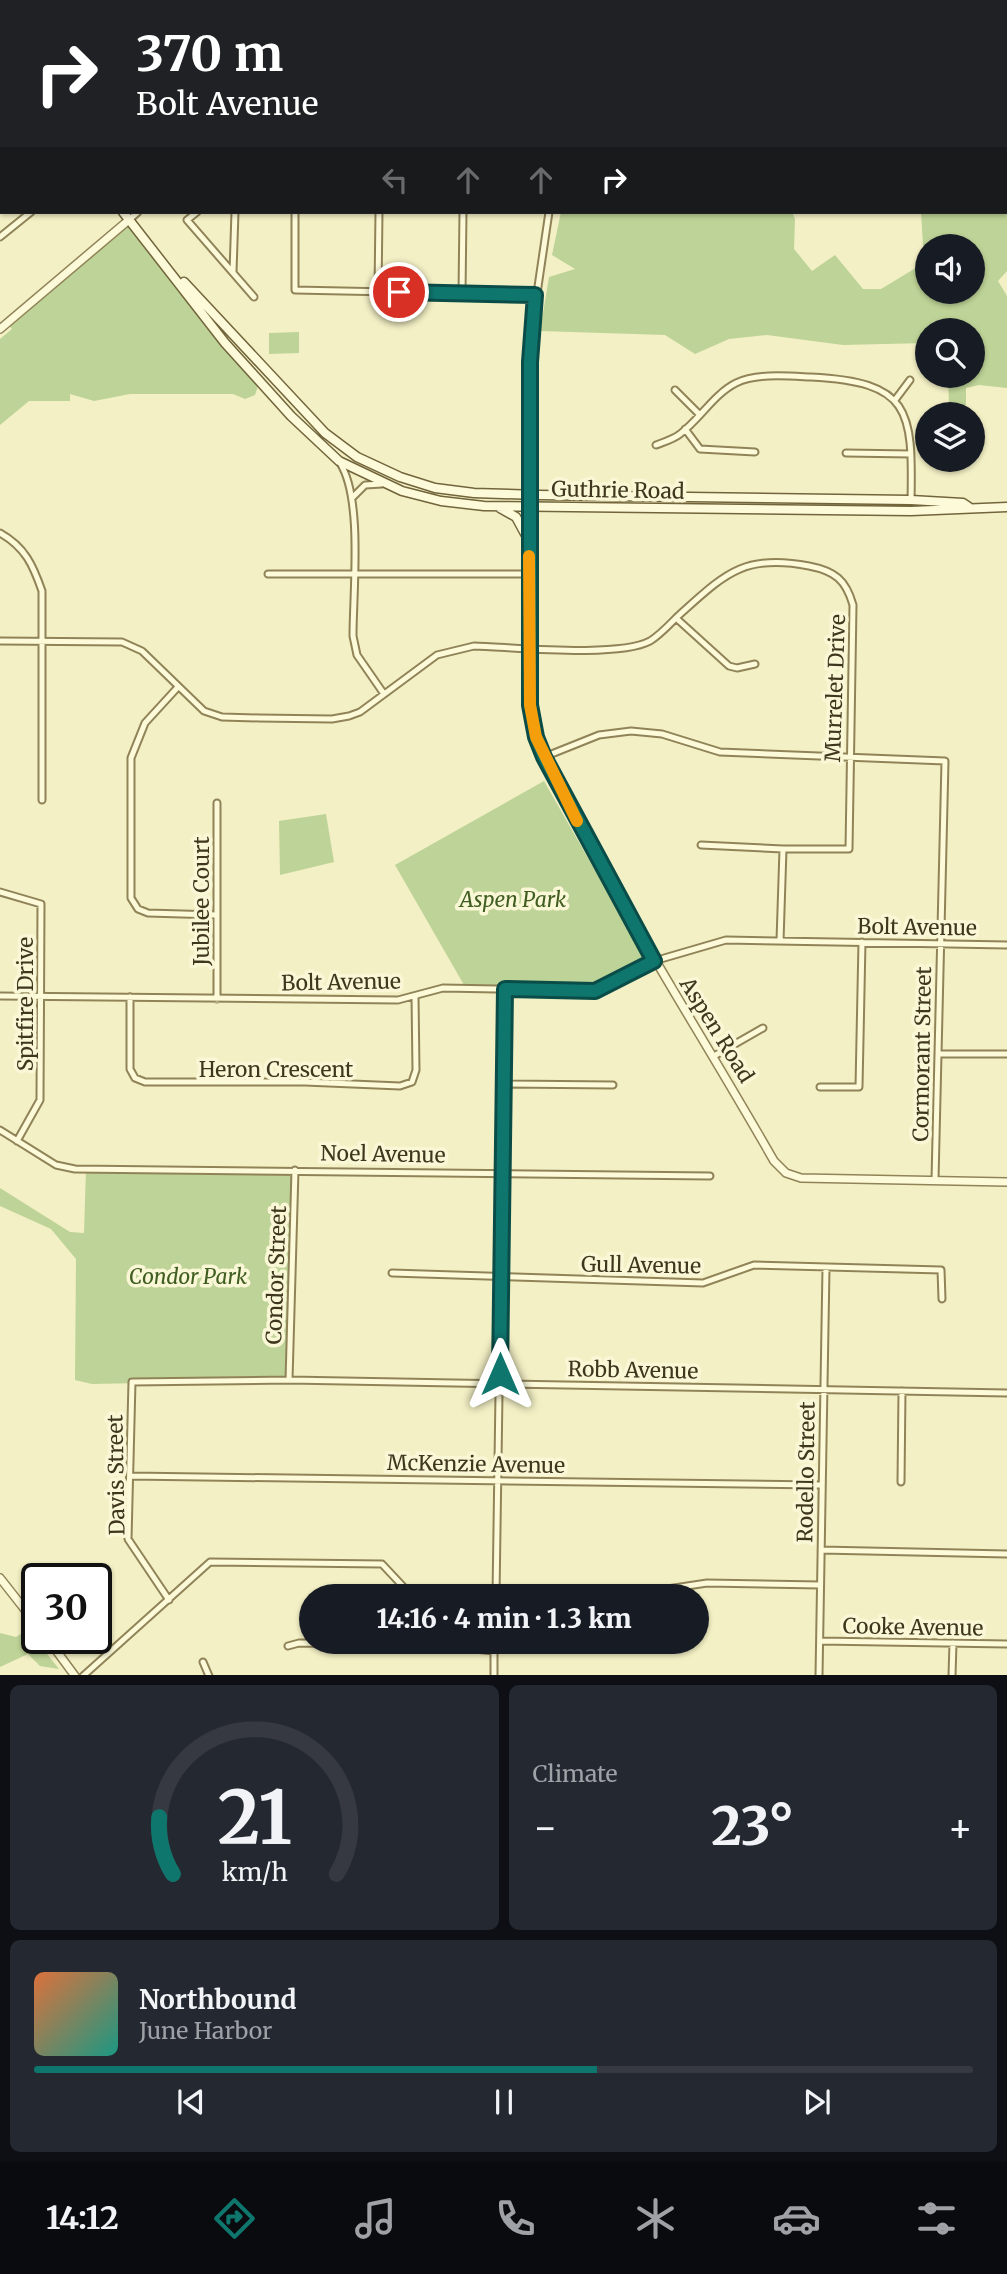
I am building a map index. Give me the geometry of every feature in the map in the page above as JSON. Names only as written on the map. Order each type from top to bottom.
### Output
[{"type":"main road","name":"Guthrie Road","points":[[127,215],[225,343],[291,416],[338,461],[388,484],[441,501],[495,506],[911,511],[969,507],[1007,508]]},
{"type":"main road","name":"Guthrie Road","points":[[158,255],[325,433],[357,457],[400,477],[435,488],[474,494],[911,500],[963,503],[969,507]]},
{"type":"main road","points":[[495,506],[516,517],[529,541]]},
{"type":"street","points":[[0,237],[29,214]]},
{"type":"street","points":[[194,214],[187,220],[254,297]]},
{"type":"street","points":[[233,272],[235,214]]},
{"type":"street","points":[[295,214],[295,290],[535,295]]},
{"type":"street","points":[[378,292],[379,214]]},
{"type":"street","points":[[462,294],[463,214]]},
{"type":"street","name":"Aspen Road","points":[[549,214],[531,334],[528,648],[530,705],[536,737],[544,757],[654,961],[714,1056],[774,1161],[786,1173],[801,1178],[935,1180]]},
{"type":"street","points":[[0,329],[127,215]]},
{"type":"street","points":[[656,445],[685,429],[737,383],[755,378],[854,379],[877,387],[895,401],[910,432],[911,511]]},
{"type":"street","points":[[895,401],[910,380]]},
{"type":"street","points":[[675,390],[700,415]]},
{"type":"street","points":[[685,429],[700,449],[755,452]]},
{"type":"street","points":[[846,453],[911,454]]},
{"type":"street","points":[[338,461],[347,474],[353,497],[353,636],[357,655],[384,694]]},
{"type":"street","points":[[353,497],[365,485],[388,484]]},
{"type":"street","points":[[0,533],[23,550],[34,566],[42,592],[42,800]]},
{"type":"street","name":"Murrelet Drive","points":[[0,641],[122,642],[142,651],[204,710],[222,717],[332,719],[349,716],[437,655],[452,649],[474,646],[617,648],[649,641],[721,577],[753,563],[795,564],[840,577],[848,587],[853,605],[848,758],[849,849],[783,849]]},
{"type":"street","points":[[268,574],[529,575]]},
{"type":"street","points":[[676,618],[729,666],[737,668],[755,664]]},
{"type":"street","points":[[178,687],[145,723],[131,758],[131,898],[138,909],[148,913],[216,915]]},
{"type":"street","points":[[544,757],[599,735],[631,731],[662,734],[720,752],[848,758]]},
{"type":"street","name":"Cormorant Street","points":[[848,758],[943,759],[935,1180]]},
{"type":"street","name":"Jubilee Court","points":[[217,803],[217,999]]},
{"type":"street","points":[[701,845],[783,849],[780,941]]},
{"type":"street","name":"Spitfire Drive","points":[[0,892],[41,904],[40,1100],[17,1141]]},
{"type":"street","name":"Bolt Avenue","points":[[0,996],[398,1000],[443,988],[595,991],[654,961],[726,940],[1007,944]]},
{"type":"street","points":[[820,1087],[859,1087],[862,942]]},
{"type":"street","points":[[496,1584],[505,989]]},
{"type":"street","name":"Heron Crescent","points":[[130,997],[130,1069],[135,1078],[145,1082],[305,1082],[400,1086],[412,1082],[416,1070],[415,996]]},
{"type":"street","points":[[714,1056],[763,1028]]},
{"type":"street","points":[[938,1054],[1007,1054]]},
{"type":"street","points":[[503,1084],[613,1085]]},
{"type":"street","points":[[0,1130],[17,1141]]},
{"type":"street","name":"Noel Avenue","points":[[17,1141],[56,1165],[75,1169],[710,1176]]},
{"type":"street","name":"Condor Street","points":[[289,1380],[295,1170]]},
{"type":"street","points":[[935,1180],[1007,1182]]},
{"type":"street","name":"Gull Avenue","points":[[392,1272],[703,1283],[754,1265],[942,1270],[942,1299]]},
{"type":"street","name":"Rodello Street","points":[[819,1675],[825,1268]]},
{"type":"street","name":"Robb Avenue","points":[[131,1382],[289,1380],[1007,1392]]},
{"type":"street","name":"Davis Street","points":[[131,1382],[128,1539],[169,1600]]},
{"type":"street","points":[[901,1482],[902,1391]]},
{"type":"street","name":"McKenzie Avenue","points":[[130,1476],[821,1485]]},
{"type":"street","points":[[821,1550],[1007,1554]]},
{"type":"street","points":[[83,1675],[210,1562],[382,1564],[401,1584]]},
{"type":"street","points":[[0,1578],[21,1605]]},
{"type":"street","points":[[700,1584],[820,1585]]},
{"type":"street","name":"Cooke Avenue","points":[[820,1641],[1007,1644]]},
{"type":"street","points":[[288,1646],[299,1643]]},
{"type":"street","points":[[952,1675],[953,1643]]},
{"type":"street","points":[[59,1654],[75,1675]]},
{"type":"street","points":[[494,1654],[494,1675]]},
{"type":"street","points":[[203,1662],[209,1675]]},
{"type":"green space","points":[[561,214],[793,214],[794,249],[812,271],[835,255],[863,289],[881,289],[915,268],[915,304],[985,304],[985,234],[922,234],[921,214],[1007,214],[1007,271],[998,281],[1007,296],[1007,388],[985,386],[985,318],[915,318],[915,343],[843,345],[767,335],[729,339],[695,354],[665,335],[540,331],[549,277],[575,269],[552,255]]},
{"type":"green space","points":[[130,219],[225,343],[260,380],[255,395],[245,399],[233,394],[130,394],[94,401],[70,394],[70,401],[29,401],[0,425],[0,339],[12,329],[7,322]]},
{"type":"green space","points":[[299,332],[299,353],[269,354],[269,333]]},
{"type":"green space","points":[[948,388],[966,388],[966,402],[949,402]]},
{"type":"green space","name":"Aspen Park","points":[[544,781],[645,958],[592,988],[464,985],[395,865]]},
{"type":"green space","points":[[326,814],[334,862],[280,875],[279,821]]},
{"type":"green space","name":"Condor Park","points":[[86,1169],[295,1170],[289,1380],[92,1384],[75,1380],[76,1259],[51,1229],[0,1206],[0,1188],[70,1232],[84,1233]]},
{"type":"green space","points":[[0,1633],[16,1637],[21,1634],[21,1654],[28,1654],[0,1667]]},
{"type":"green space","points":[[28,1654],[47,1654],[59,1669],[40,1666]]},
{"type":"slow traffic","points":[[529,556],[530,705],[536,737],[544,757],[577,821]]},
{"type":"route","points":[[399,292],[535,295],[530,362],[530,705],[536,737],[544,757],[654,961],[595,991],[505,989],[500,1374]]}]
